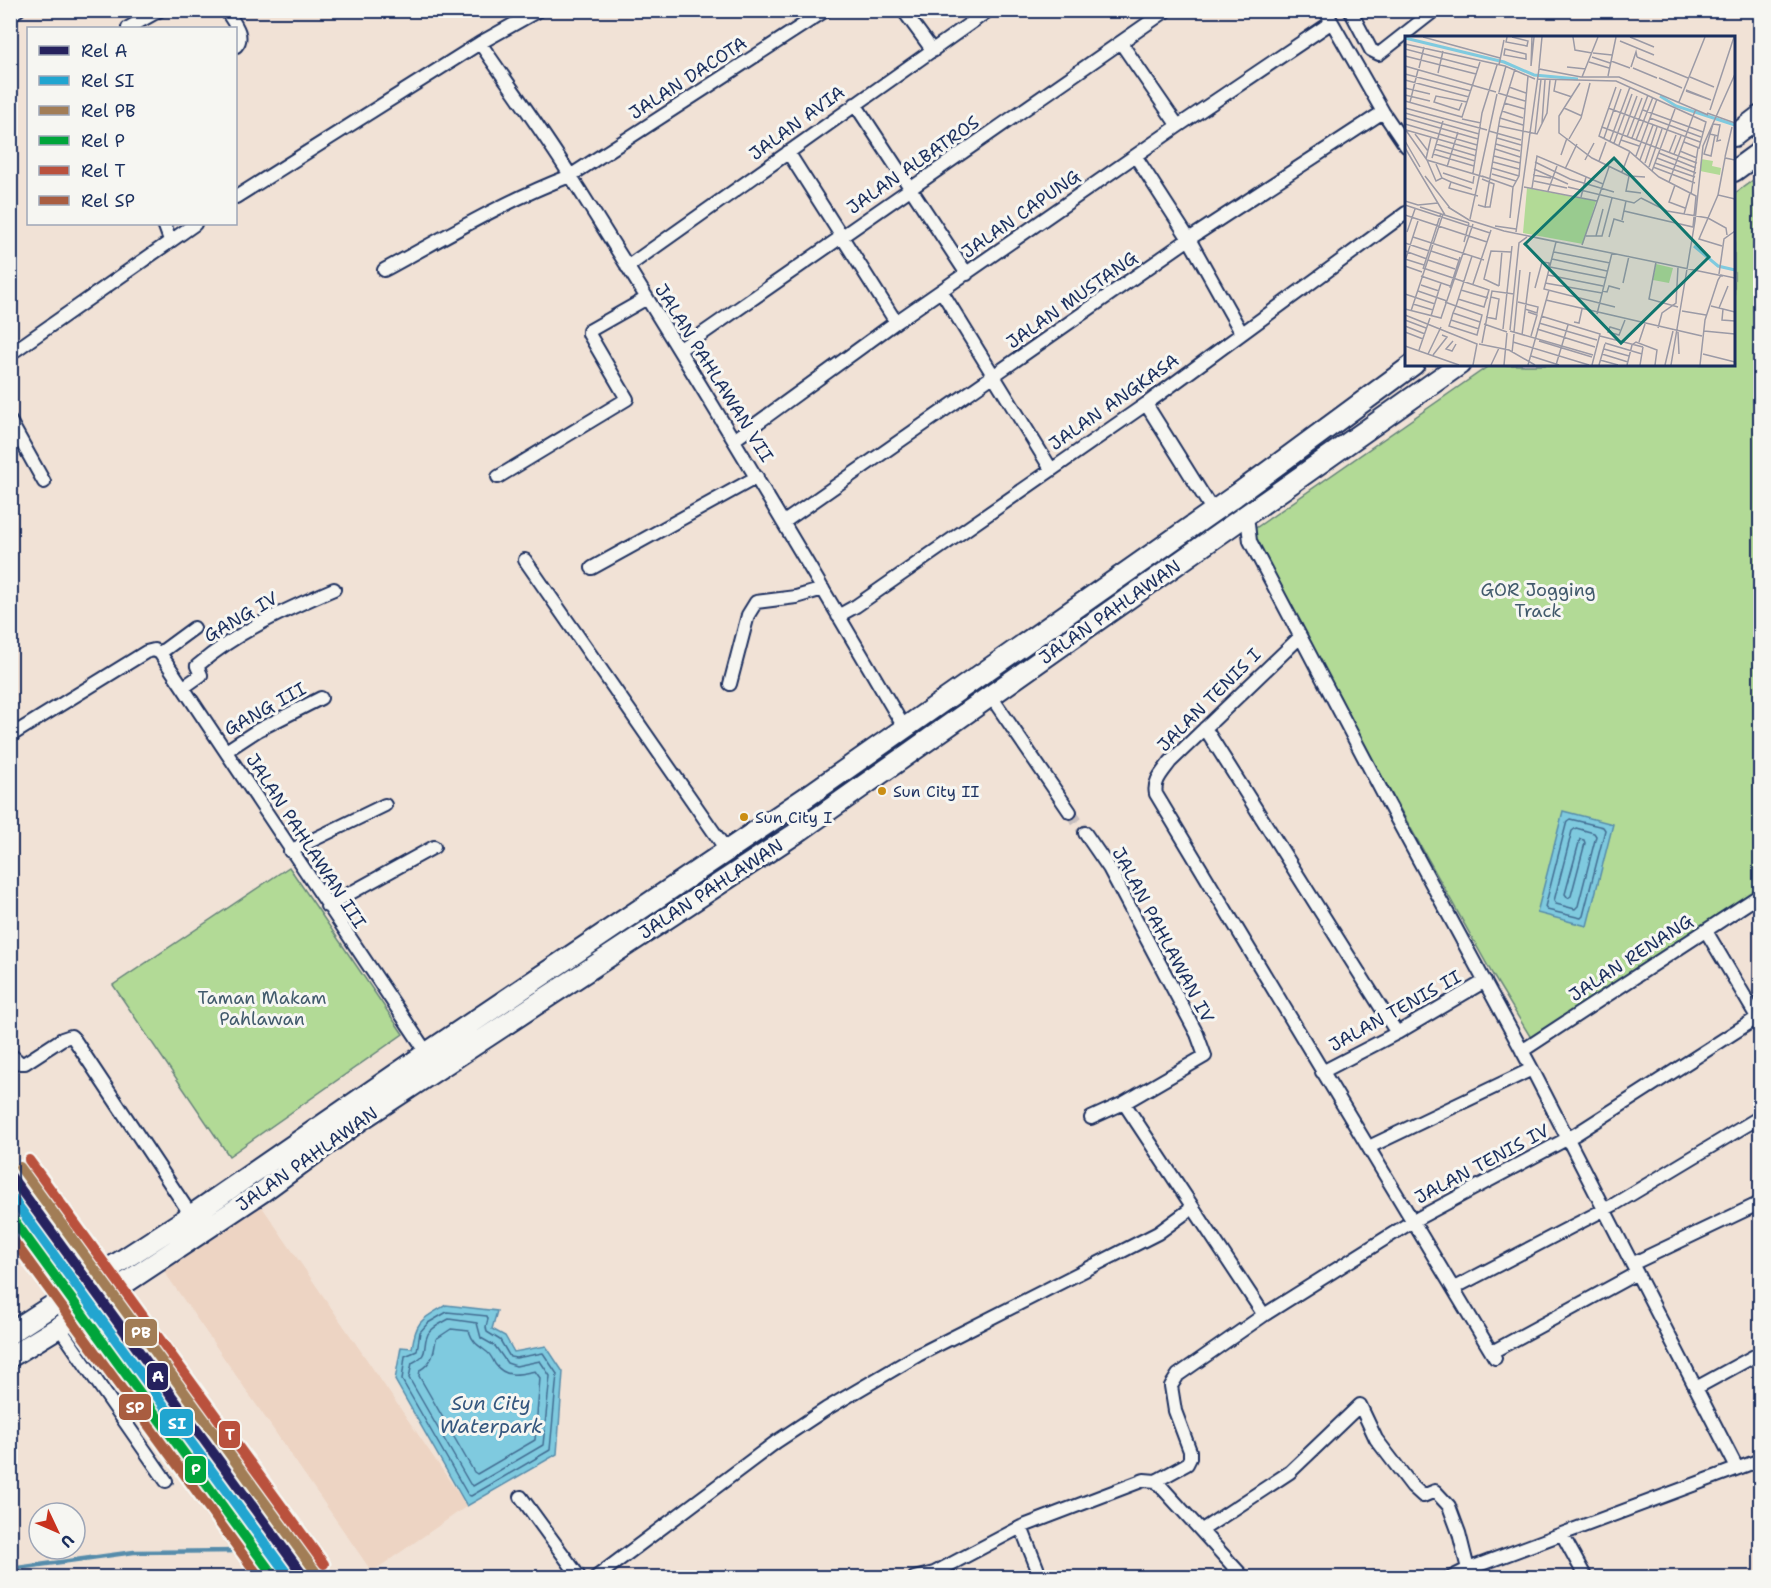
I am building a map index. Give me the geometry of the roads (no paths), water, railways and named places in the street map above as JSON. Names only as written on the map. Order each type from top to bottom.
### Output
[{"type":"main road","points":[[1735,135],[1761,116]]},
{"type":"main road","points":[[1735,170],[1761,152]]},
{"type":"main road","name":"JALAN PAHLAWAN","points":[[10,1333],[192,1215],[427,1053],[782,814],[905,729],[1208,504],[1411,366]]},
{"type":"main road","name":"JALAN PAHLAWAN","points":[[10,1357],[202,1232],[368,1116],[795,834],[820,814],[1247,516],[1457,366]]},
{"type":"main road","points":[[808,796],[820,814]]},
{"type":"main road","points":[[782,814],[795,834]]},
{"type":"street","points":[[10,15],[18,10]]},
{"type":"street","points":[[130,27],[160,10]]},
{"type":"street","points":[[226,10],[236,27]]},
{"type":"street","points":[[237,196],[480,43],[539,10]]},
{"type":"street","name":"JALAN DACOTA","points":[[384,270],[548,184],[570,176],[826,10]]},
{"type":"street","points":[[903,10],[933,51]]},
{"type":"street","name":"JALAN AVIA","points":[[627,267],[988,10]]},
{"type":"street","name":"JALAN ALBATROS","points":[[679,350],[1167,10]]},
{"type":"street","points":[[1350,10],[1371,50],[1379,54],[1434,10]]},
{"type":"street","points":[[1328,16],[1383,112],[1405,143]]},
{"type":"street","name":"JALAN CAPUNG","points":[[734,440],[897,322],[1136,157],[1328,16]]},
{"type":"street","points":[[237,28],[241,35],[237,45]]},
{"type":"street","name":"JALAN PAHLAWAN VII","points":[[480,43],[570,176],[647,298],[784,522],[905,729]]},
{"type":"street","points":[[1121,43],[1178,126]]},
{"type":"street","points":[[855,104],[967,274]]},
{"type":"street","name":"JALAN MUSTANG","points":[[784,522],[1189,239],[1383,112]]},
{"type":"street","points":[[788,152],[897,322]]},
{"type":"street","points":[[1136,157],[1189,239],[1241,332]]},
{"type":"street","name":"JALAN ANGKASA","points":[[838,616],[856,606],[1146,404],[1241,332],[1405,214]]},
{"type":"street","points":[[164,225],[170,240]]},
{"type":"street","points":[[10,354],[193,225]]},
{"type":"street","points":[[942,292],[1051,469]]},
{"type":"street","points":[[498,477],[627,399],[589,331],[647,298]]},
{"type":"street","points":[[1146,404],[1208,504]]},
{"type":"street","points":[[10,421],[44,482]]},
{"type":"street","points":[[592,568],[757,477]]},
{"type":"street","points":[[1247,516],[1250,542],[1532,1069],[1737,1468]]},
{"type":"street","points":[[1224,532],[1250,542]]},
{"type":"street","points":[[525,560],[728,851]]},
{"type":"street","name":"GANG IV","points":[[184,687],[201,675],[197,666],[262,621],[334,589]]},
{"type":"street","points":[[730,684],[748,615],[756,602],[796,597],[823,589]]},
{"type":"street","points":[[10,736],[146,652],[157,652],[194,628]]},
{"type":"street","name":"JALAN TENIS I","points":[[1299,637],[1170,762],[1154,788],[1322,1072]]},
{"type":"street","name":"JALAN PAHLAWAN III","points":[[157,652],[184,687],[290,851],[427,1053]]},
{"type":"street","points":[[990,695],[1070,812]]},
{"type":"street","name":"GANG III","points":[[226,751],[258,730],[321,698]]},
{"type":"street","points":[[1205,728],[1396,1033]]},
{"type":"street","points":[[290,851],[385,805]]},
{"type":"street","name":"JALAN PAHLAWAN IV","points":[[1085,833],[1109,868],[1197,1034],[1205,1056],[1124,1103]]},
{"type":"street","points":[[327,906],[434,847]]},
{"type":"street","name":"JALAN RENANG","points":[[1522,1051],[1761,895]]},
{"type":"street","points":[[1706,931],[1760,1019]]},
{"type":"street","name":"JALAN TENIS II","points":[[1322,1072],[1396,1033],[1485,981]]},
{"type":"street","name":"JALAN TENIS IV","points":[[1156,1481],[1187,1464],[1190,1458],[1190,1450],[1174,1411],[1171,1386],[1178,1375],[1264,1314],[1413,1221],[1568,1138],[1760,1019]]},
{"type":"street","points":[[10,1054],[20,1063],[25,1063],[62,1039],[71,1036],[202,1232]]},
{"type":"street","points":[[1369,1146],[1532,1069]]},
{"type":"street","points":[[1322,1072],[1494,1355],[1634,1268],[1761,1203]]},
{"type":"street","points":[[1091,1118],[1124,1103],[1264,1314]]},
{"type":"street","points":[[1454,1288],[1605,1209],[1761,1117]]},
{"type":"street","points":[[595,1578],[776,1442],[826,1409],[918,1355],[1158,1233],[1192,1208]]},
{"type":"street","points":[[59,1327],[166,1481]]},
{"type":"street","points":[[1696,1388],[1761,1353]]},
{"type":"street","points":[[1202,1530],[1290,1472],[1360,1405],[1376,1439],[1412,1486],[1423,1496],[1435,1491],[1449,1506],[1468,1569]]},
{"type":"street","points":[[1450,1578],[1468,1569],[1761,1460]]},
{"type":"street","points":[[914,1578],[934,1573],[1021,1527],[1144,1480],[1156,1481],[1244,1578]]},
{"type":"street","points":[[521,1497],[580,1578]]},
{"type":"street","points":[[1021,1527],[1041,1578]]},
{"type":"street","points":[[1562,1534],[1586,1578]]},
{"type":"water","points":[[1563,811],[1613,824],[1587,926],[1537,913]]},
{"type":"water","name":"Sun City Waterpark","points":[[446,1305],[497,1311],[492,1329],[505,1336],[514,1352],[546,1346],[563,1372],[557,1454],[467,1506],[395,1380],[401,1347],[412,1348],[418,1326],[431,1314]]},
{"type":"waterway","points":[[10,1569],[134,1552],[242,1551]]},
{"type":"tunnel","points":[[1070,812],[1085,833]]},
{"type":"rail line","name":"T","points":[[29,1160],[324,1564]]},
{"type":"rail line","name":"PB","points":[[20,1167],[315,1571]]},
{"type":"rail line","name":"A","points":[[10,1175],[305,1578]]},
{"type":"rail line","name":"SI","points":[[10,1195],[290,1578]]},
{"type":"rail line","name":"P","points":[[10,1215],[275,1578]]},
{"type":"rail line","name":"SP","points":[[10,1236],[260,1578]]},
{"type":"place","name":"Sun City II","points":[[882,791]]},
{"type":"place","name":"Sun City I","points":[[744,817]]},
{"type":"park label","name":"GOR Jogging Track","points":[[1538,600]]},
{"type":"park label","name":"Taman Makam Pahlawan","points":[[262,1008]]}]
